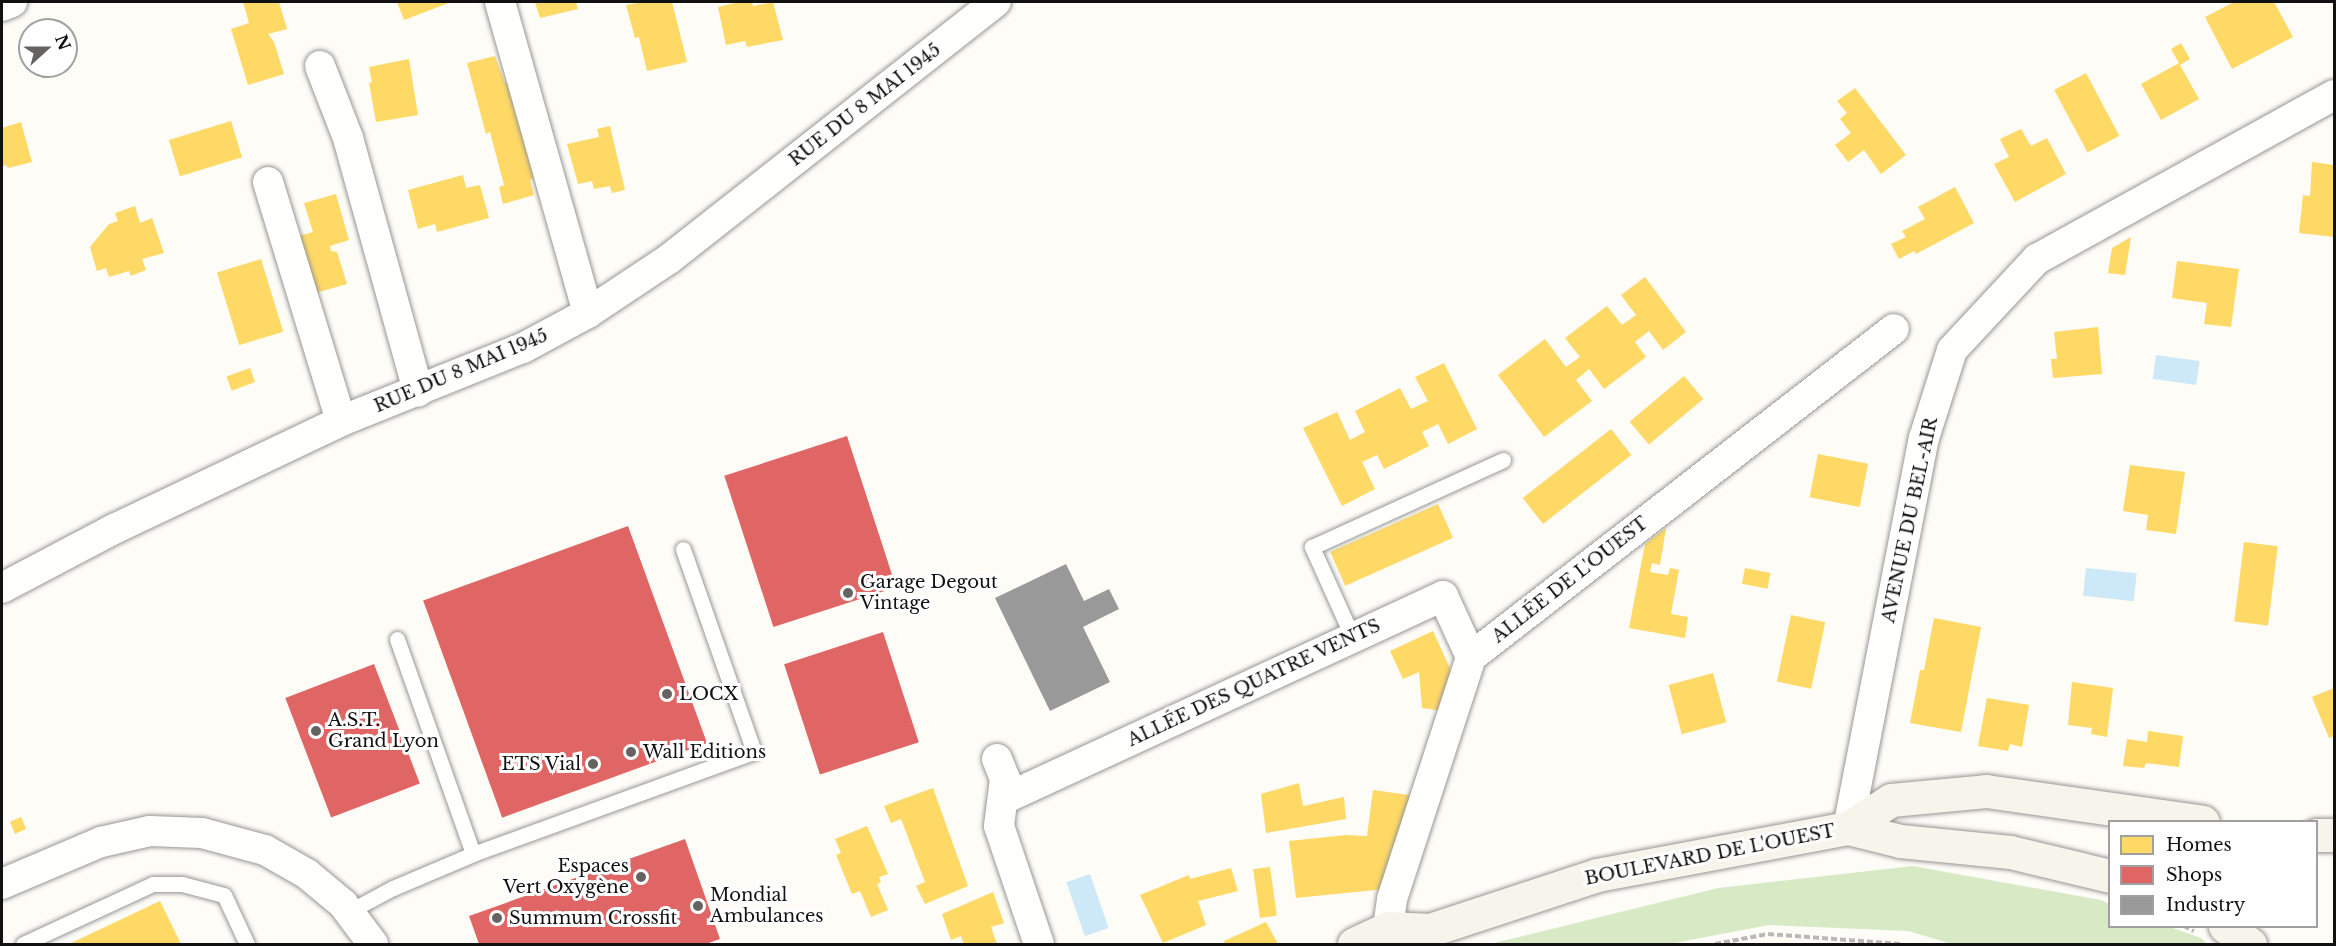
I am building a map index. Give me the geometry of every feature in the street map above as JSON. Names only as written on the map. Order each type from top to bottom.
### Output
[{"type":"street","points":[[2,6],[12,2]]},
{"type":"street","points":[[500,2],[588,313]]},
{"type":"street","name":"RUE DU 8 MAI 1945","points":[[2,588],[114,529],[341,421],[523,348],[588,313],[669,259],[996,2]]},
{"type":"street","points":[[320,66],[348,138],[418,391]]},
{"type":"street","name":"AVENUE DU BEL-AIR","points":[[1848,828],[1924,438],[1953,351],[2037,259],[2334,95]]},
{"type":"street","points":[[268,182],[341,421]]},
{"type":"street","name":"ALLÉE DE L'OUEST","points":[[1471,657],[1894,329]]},
{"type":"street","name":"ALLÉE DES QUATRE VENTS","points":[[1004,799],[1443,596],[1471,657]]},
{"type":"street","points":[[1388,928],[1392,899],[1471,657]]},
{"type":"street","points":[[997,759],[1005,779],[999,826],[1039,945]]},
{"type":"street","points":[[1848,828],[1891,800],[1986,791],[2189,820]]},
{"type":"street","points":[[1900,841],[1945,796]]},
{"type":"street","name":"BOULEVARD DE L'OUEST","points":[[1354,945],[1388,928],[1430,930],[1597,875],[1848,828],[1900,841],[2010,852],[2108,876]]},
{"type":"street","points":[[2,884],[101,842],[150,831],[202,833],[266,850],[307,874],[348,912],[373,945]]},
{"type":"street","points":[[2318,835],[2334,835]]},
{"type":"street","points":[[2225,928],[2250,945]]},
{"type":"lane","points":[[1353,638],[1312,547],[1503,460]]},
{"type":"lane","points":[[348,912],[393,888],[473,854],[754,752],[683,549]]},
{"type":"lane","points":[[397,639],[473,854]]},
{"type":"lane","points":[[23,945],[153,884],[182,884],[224,895],[247,945]]},
{"type":"path","points":[[1715,945],[1768,934],[1901,945]]},
{"type":"green space","points":[[1913,866],[2101,900],[2108,904],[2108,928],[2173,928],[2201,938],[2207,944],[1952,944],[1908,931],[1769,925],[1669,944],[1490,944],[1718,888]]},
{"type":"water","points":[[2156,355],[2200,361],[2196,385],[2153,379]]},
{"type":"water","points":[[2086,568],[2137,573],[2134,601],[2083,596]]},
{"type":"water","points":[[1090,874],[1109,928],[1085,936],[1066,882]]},
{"type":"building: Homes","points":[[243,2],[279,2],[287,29],[268,34],[274,42],[284,74],[248,85],[231,29],[249,23]]},
{"type":"building: Homes","points":[[397,2],[451,2],[404,20]]},
{"type":"building: Homes","points":[[535,2],[576,2],[578,9],[540,18]]},
{"type":"building: Homes","points":[[644,2],[672,2],[687,62],[647,71],[639,37],[635,38],[626,5]]},
{"type":"building: Homes","points":[[739,2],[752,2],[753,6],[773,2],[783,40],[747,47],[745,41],[726,45],[718,7]]},
{"type":"building: Homes","points":[[2234,2],[2274,2],[2293,37],[2232,69],[2205,17]]},
{"type":"building: Homes","points":[[2181,43],[2190,59],[2180,65],[2199,99],[2161,120],[2141,84],[2179,63],[2171,49]]},
{"type":"building: Homes","points":[[495,56],[505,83],[509,82],[535,178],[530,180],[534,195],[503,204],[499,187],[504,185],[490,132],[486,134],[467,63]]},
{"type":"building: Homes","points":[[409,59],[418,115],[376,122],[369,83],[372,82],[369,67]]},
{"type":"building: Homes","points":[[2086,73],[2119,136],[2088,153],[2054,90]]},
{"type":"building: Homes","points":[[1855,88],[1906,155],[1881,174],[1864,150],[1848,162],[1835,145],[1851,133],[1840,119],[1847,113],[1837,101]]},
{"type":"building: Homes","points":[[231,121],[242,157],[180,176],[169,140]]},
{"type":"building: Homes","points":[[21,122],[32,162],[8,168],[6,165],[2,166],[2,128]]},
{"type":"building: Homes","points":[[610,126],[625,190],[612,193],[610,186],[594,189],[592,181],[578,184],[567,144],[599,137],[597,129]]},
{"type":"building: Homes","points":[[2021,129],[2031,146],[2047,138],[2066,174],[2015,202],[1994,164],[2009,157],[2000,139]]},
{"type":"building: Homes","points":[[2312,162],[2334,165],[2334,237],[2299,233],[2303,195],[2310,196]]},
{"type":"building: Homes","points":[[463,175],[466,188],[480,185],[489,218],[437,232],[435,224],[418,229],[408,190]]},
{"type":"building: Homes","points":[[1955,187],[1974,223],[1916,254],[1914,251],[1899,259],[1891,244],[1906,237],[1902,231],[1925,219],[1918,207]]},
{"type":"building: Homes","points":[[336,194],[349,240],[330,246],[331,251],[337,252],[347,284],[312,294],[295,237],[313,232],[304,203]]},
{"type":"building: Homes","points":[[135,206],[140,223],[152,218],[164,253],[142,259],[146,270],[131,276],[129,271],[109,277],[106,268],[97,271],[90,247],[109,224],[118,221],[115,213]]},
{"type":"building: Homes","points":[[2131,237],[2125,275],[2108,273],[2112,248]]},
{"type":"building: Homes","points":[[261,259],[283,332],[239,345],[217,272]]},
{"type":"building: Homes","points":[[2177,261],[2239,269],[2231,327],[2204,324],[2207,303],[2172,298]]},
{"type":"building: Homes","points":[[1645,277],[1686,332],[1663,350],[1649,331],[1635,342],[1646,357],[1604,389],[1589,369],[1576,380],[1592,401],[1544,437],[1498,375],[1545,339],[1566,367],[1580,357],[1565,338],[1607,306],[1622,325],[1636,315],[1621,295]]},
{"type":"building: Homes","points":[[2098,327],[2102,374],[2053,378],[2051,359],[2057,359],[2054,332]]},
{"type":"building: Homes","points":[[1444,363],[1477,429],[1448,444],[1438,424],[1422,432],[1429,446],[1384,469],[1377,455],[1362,462],[1375,489],[1342,506],[1303,428],[1337,412],[1350,440],[1365,432],[1355,411],[1400,388],[1411,409],[1428,401],[1415,377]]},
{"type":"building: Homes","points":[[250,368],[255,382],[232,391],[227,377]]},
{"type":"building: Homes","points":[[1684,376],[1703,399],[1649,445],[1630,422]]},
{"type":"building: Homes","points":[[1611,429],[1631,455],[1543,524],[1523,498]]},
{"type":"building: Homes","points":[[1818,454],[1868,464],[1860,507],[1810,497]]},
{"type":"building: Homes","points":[[2130,465],[2185,472],[2176,534],[2146,530],[2148,515],[2123,511]]},
{"type":"building: Homes","points":[[1438,504],[1453,538],[1345,586],[1330,552]]},
{"type":"building: Homes","points":[[1666,528],[1660,565],[1652,563],[1650,572],[1668,575],[1670,568],[1679,570],[1671,614],[1688,617],[1685,638],[1629,628],[1645,544]]},
{"type":"building: Homes","points":[[2244,542],[2278,546],[2268,626],[2234,621]]},
{"type":"building: Homes","points":[[1745,568],[1771,573],[1767,589],[1742,584]]},
{"type":"building: Homes","points":[[1791,615],[1825,622],[1811,689],[1777,682]]},
{"type":"building: Homes","points":[[1934,618],[1981,627],[1961,732],[1910,723],[1920,670],[1924,670]]},
{"type":"building: Homes","points":[[1433,631],[1454,677],[1444,711],[1422,708],[1419,672],[1403,679],[1390,651]]},
{"type":"building: Homes","points":[[1713,673],[1726,722],[1682,734],[1669,685]]},
{"type":"building: Homes","points":[[2072,682],[2113,688],[2107,737],[2091,734],[2092,728],[2068,725]]},
{"type":"building: Homes","points":[[2334,688],[2334,736],[2329,738],[2312,697]]},
{"type":"building: Homes","points":[[1987,698],[2029,705],[2022,747],[2010,744],[2008,751],[1978,746]]},
{"type":"building: Homes","points":[[2148,731],[2183,736],[2179,767],[2146,763],[2144,768],[2123,766],[2127,739],[2147,742]]},
{"type":"building: Homes","points":[[1299,783],[1303,806],[1344,797],[1346,819],[1266,833],[1261,794]]},
{"type":"building: Homes","points":[[933,788],[968,886],[925,904],[916,886],[925,882],[901,819],[891,823],[884,806]]},
{"type":"building: Homes","points":[[1373,790],[1416,796],[1385,889],[1296,898],[1289,841],[1346,835],[1367,836]]},
{"type":"building: Homes","points":[[21,817],[26,829],[15,834],[10,822]]},
{"type":"building: Homes","points":[[867,826],[888,874],[879,877],[881,882],[877,884],[888,910],[871,917],[860,891],[852,894],[836,855],[841,853],[835,839]]},
{"type":"building: Homes","points":[[1270,867],[1277,916],[1260,918],[1253,869]]},
{"type":"building: Homes","points":[[1231,868],[1238,891],[1198,901],[1206,925],[1163,943],[1140,895],[1189,875],[1190,879]]},
{"type":"building: Homes","points":[[993,892],[1004,923],[991,927],[997,944],[964,944],[961,936],[951,940],[942,914]]},
{"type":"building: Homes","points":[[160,901],[181,944],[69,944]]},
{"type":"building: Homes","points":[[1266,922],[1278,944],[1225,944],[1224,941]]},
{"type":"building: Shops","points":[[847,436],[896,587],[773,627],[724,476]]},
{"type":"building: Shops","points":[[628,526],[707,743],[502,818],[423,601]]},
{"type":"building: Shops","points":[[883,632],[919,742],[820,774],[784,664]]},
{"type":"building: Shops","points":[[374,664],[420,783],[331,818],[285,698]]},
{"type":"building: Shops","points":[[685,839],[720,939],[706,944],[479,944],[469,916]]},
{"type":"building: Industry","points":[[1066,564],[1084,601],[1109,589],[1119,609],[1083,627],[1110,682],[1050,711],[995,598]]},
{"type":"place","name":"Garage Degout Vintage","points":[[848,593]]},
{"type":"place","name":"LOCX","points":[[667,694]]},
{"type":"place","name":"A.S.T. Grand Lyon","points":[[316,731]]},
{"type":"place","name":"Wall Editions","points":[[631,752]]},
{"type":"place","name":"ETS Vial","points":[[593,764]]},
{"type":"place","name":"Espaces Vert Oxygène","points":[[641,877]]},
{"type":"place","name":"Mondial Ambulances","points":[[698,906]]},
{"type":"place","name":"Summum Crossfit","points":[[497,918]]}]
